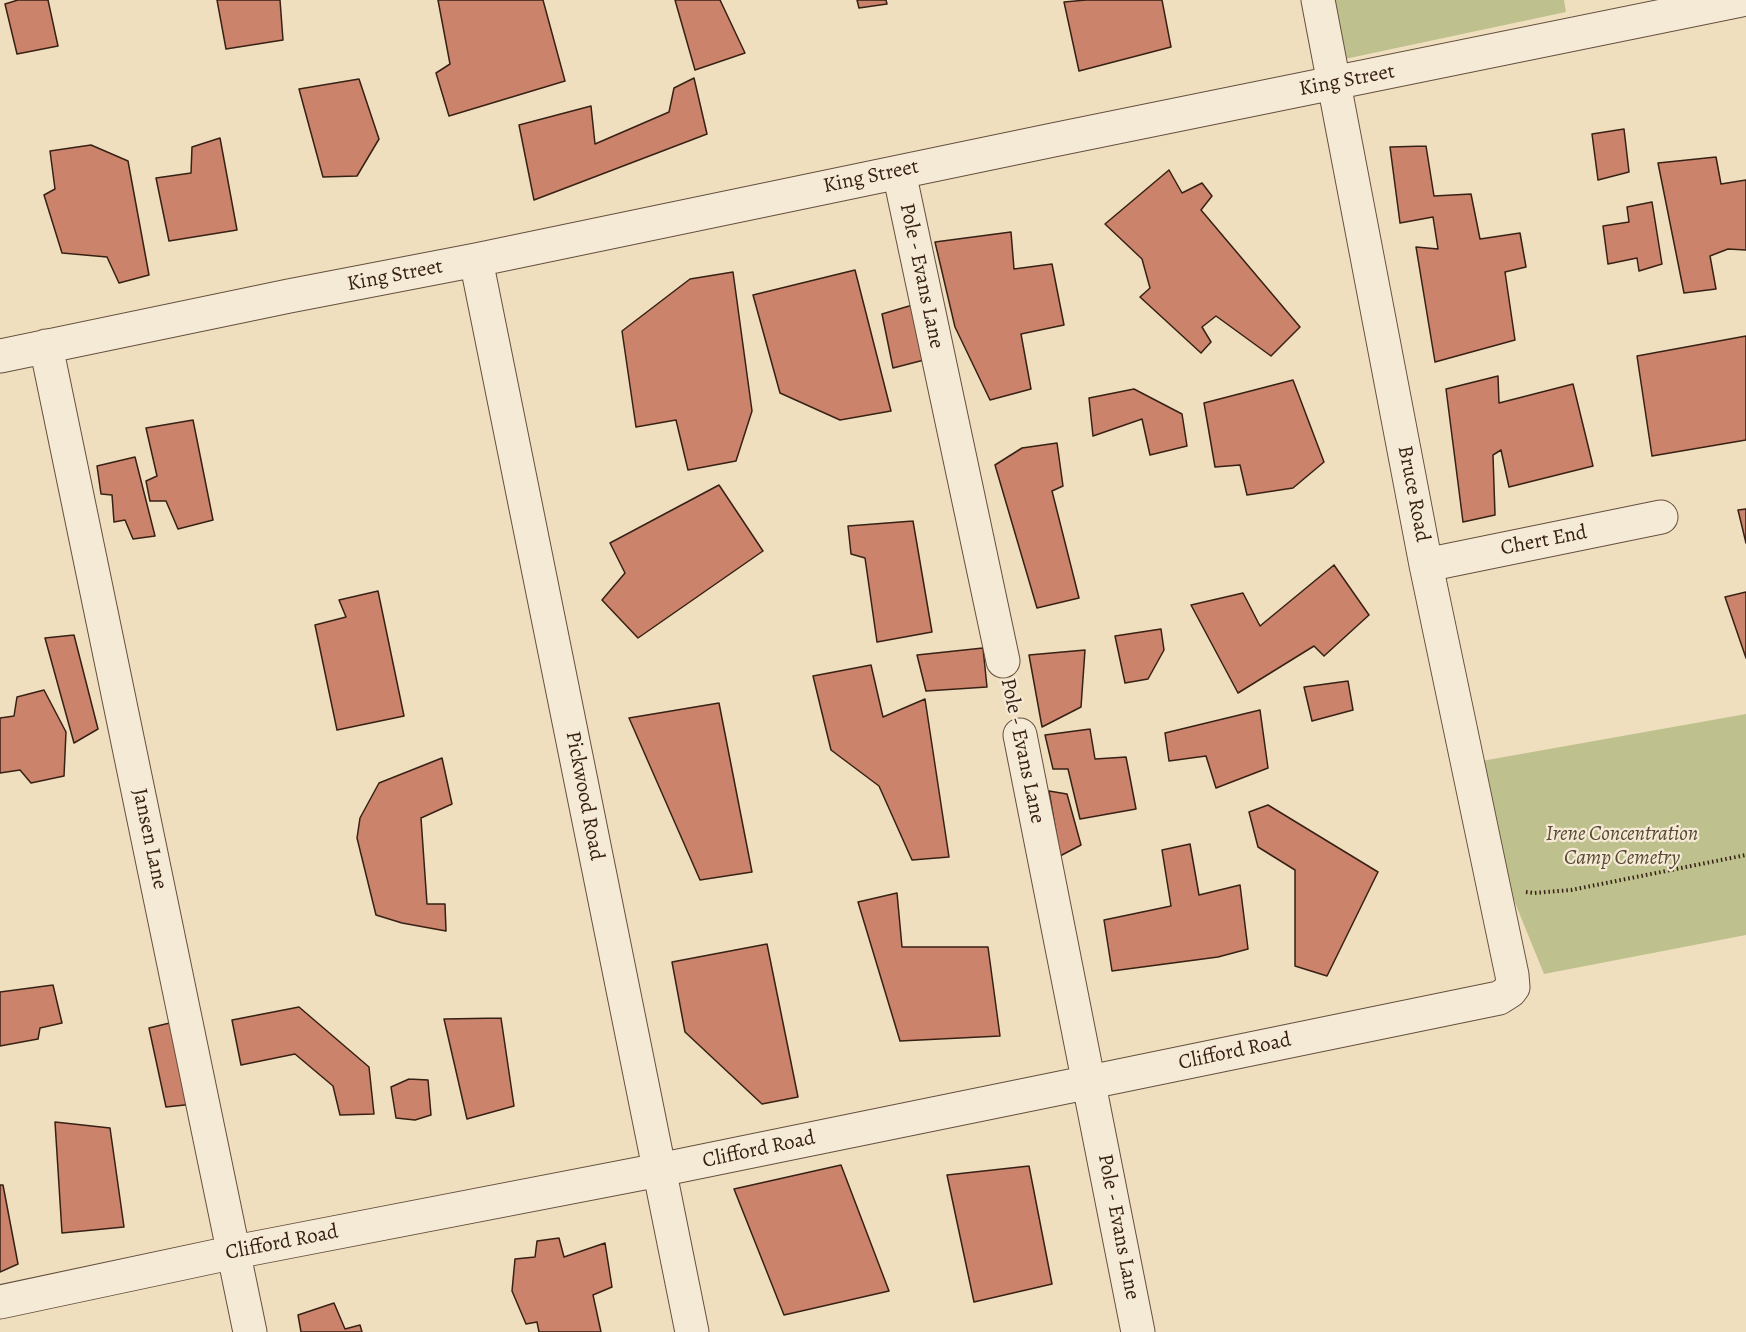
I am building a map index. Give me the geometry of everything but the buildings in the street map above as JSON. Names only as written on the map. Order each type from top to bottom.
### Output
[{"type":"street","name":"Bruce Road","points":[[1318,0],[1426,565],[1513,987]]},
{"type":"street","name":"King Street","points":[[0,356],[1741,0]]},
{"type":"street","name":"Pole - Evans Lane","points":[[899,171],[1003,661]]},
{"type":"street","name":"Pickwood Road","points":[[476,260],[692,1332]]},
{"type":"street","name":"Jansen Lane","points":[[46,346],[116,675],[250,1332]]},
{"type":"street","name":"Chert End","points":[[1426,565],[1661,517]]},
{"type":"street","name":"Pole - Evans Lane","points":[[1020,735],[1138,1332]]},
{"type":"street","name":"Clifford Road","points":[[0,1302],[235,1252],[659,1170],[1499,998],[1513,987]]},
{"type":"path","points":[[1523,891],[1534,893],[1571,890],[1746,855]]},
{"type":"green space","points":[[1328,0],[1564,0],[1566,12],[1340,60]]},
{"type":"green space","name":"Irene Concentration Camp Cemetry","points":[[1746,714],[1746,935],[1544,974],[1459,765]]}]
